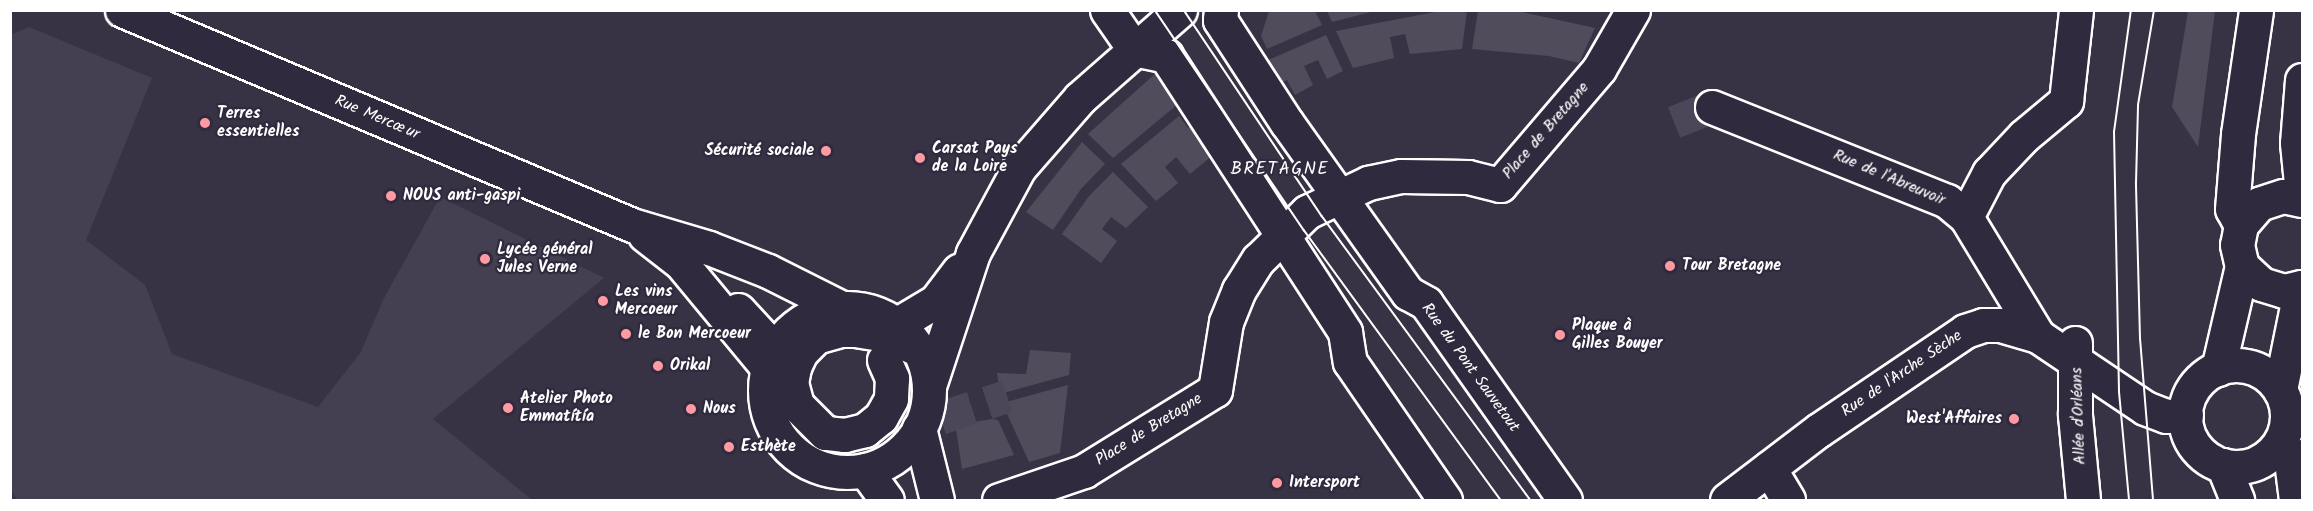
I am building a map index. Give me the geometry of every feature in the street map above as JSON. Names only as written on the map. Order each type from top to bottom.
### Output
[{"type":"street","name":"Rue Mercœur","points":[[122,10],[632,225],[709,248],[842,308]]},
{"type":"street","points":[[1107,10],[1134,49],[1166,56],[1345,332],[1350,362],[1445,501]]},
{"type":"street","points":[[896,325],[936,301],[973,252],[1019,168],[1055,124],[1134,49],[1180,10]]},
{"type":"street","name":"Rue du Pont Sauvetout","points":[[1221,10],[1220,21],[1287,123],[1408,293],[1426,303],[1565,501]]},
{"type":"street","name":"Place de Bretagne","points":[[999,501],[1084,471],[1215,390],[1224,333],[1239,290],[1258,260],[1281,234],[1307,212],[1338,195],[1368,183],[1434,174],[1500,185],[1599,69],[1633,10]]},
{"type":"street","points":[[1966,217],[1989,173],[2024,135],[2066,101],[2076,10]]},
{"type":"street","points":[[2241,225],[2232,209],[2256,10]]},
{"type":"street","points":[[2302,80],[2297,143],[2302,194]]},
{"type":"street","name":"Rue de l'Abreuvoir","points":[[1712,107],[1947,201],[1966,217],[2038,336]]},
{"type":"street","points":[[2280,390],[2302,287],[2273,290],[2250,277],[2242,266],[2237,245],[2241,225],[2248,213],[2272,197],[2302,200]]},
{"type":"street","name":"Rue Mercœur","points":[[632,225],[739,310],[792,392],[802,412],[816,427],[835,435],[856,434],[874,425],[891,399],[892,378],[884,360]]},
{"type":"street","points":[[938,501],[920,428],[929,386],[973,252]]},
{"type":"street","points":[[2218,369],[2251,368],[2272,380],[2280,390],[2287,412],[2280,445],[2256,463],[2223,465],[2200,452],[2187,429],[2186,415],[2195,388],[2218,369],[2242,266]]},
{"type":"street","points":[[920,428],[902,451],[865,470],[837,472],[810,464],[787,446],[771,423],[765,396],[771,359],[796,325],[819,314],[842,308],[871,313],[896,325],[918,349],[929,386]]},
{"type":"street","name":"Rue de l'Arche Sèche","points":[[1727,501],[1769,468],[1965,331],[2000,325],[2075,346],[2145,408],[2166,416],[2186,415]]},
{"type":"street","points":[[792,392],[796,359],[808,344],[827,333],[840,330],[873,333],[918,349]]},
{"type":"street","name":"Allée d'Orléans","points":[[2075,346],[2075,415],[2083,501]]},
{"type":"street","points":[[2280,445],[2290,453],[2296,501]]},
{"type":"street","points":[[2223,465],[2237,501]]},
{"type":"street","points":[[1769,468],[1788,501]]},
{"type":"street","points":[[865,470],[887,501]]},
{"type":"shaded area","points":[[1513,10],[1595,28],[1579,63],[1549,56],[1472,49],[1478,11]]},
{"type":"shaded area","points":[[1269,11],[1315,11],[1322,25],[1267,49],[1261,36]]},
{"type":"shaded area","points":[[1327,11],[1375,11],[1332,22]]},
{"type":"shaded area","points":[[1440,11],[1467,11],[1462,49],[1410,54],[1405,34],[1390,37],[1394,58],[1353,68],[1336,31]]},
{"type":"shaded area","points":[[2188,11],[2215,11],[2198,147],[2172,107]]},
{"type":"shaded area","name":"Lycée général Jules Verne","points":[[29,27],[152,78],[86,240],[145,285],[172,354],[318,407],[361,352],[383,300],[440,197],[604,278],[433,419],[532,500],[17,500],[10,488],[10,35]]},
{"type":"shaded area","points":[[1326,35],[1343,71],[1327,79],[1318,60],[1304,66],[1313,85],[1295,95],[1287,80],[1273,87],[1259,64]]},
{"type":"shaded area","points":[[1157,72],[1178,104],[1113,158],[1088,134]]},
{"type":"shaded area","points":[[1179,116],[1188,128],[1193,125],[1213,155],[1190,174],[1176,157],[1165,167],[1178,183],[1156,201],[1121,164]]},
{"type":"shaded area","points":[[1082,142],[1105,164],[1081,189],[1053,230],[1026,212]]},
{"type":"shaded area","points":[[1113,172],[1148,207],[1126,228],[1111,217],[1102,229],[1117,241],[1101,263],[1062,234],[1089,196]]},
{"type":"shaded area","points":[[1030,350],[1071,353],[1069,375],[1000,394],[997,373],[1026,374]]},
{"type":"shaded area","points":[[1068,385],[1060,453],[1029,462],[1002,403]]},
{"type":"shaded area","points":[[998,420],[1014,455],[962,469],[956,429],[961,424]]},
{"type":"tunnel","points":[[1674,122],[1712,107]]},
{"type":"tunnel","points":[[841,445],[894,433],[1007,396]]},
{"type":"tram line","points":[[1155,10],[1304,230],[1501,500]]},
{"type":"tram line","points":[[1184,10],[1322,216],[1531,500]]},
{"type":"tram line","points":[[2129,500],[2119,392],[2114,132],[2131,10]]},
{"type":"tram line","points":[[2153,500],[2140,339],[2136,183],[2138,105],[2154,10]]},
{"type":"place","name":"Terres essentielles","points":[[205,123]]},
{"type":"place","name":"Sécurité sociale","points":[[826,151]]},
{"type":"place","name":"Carsat Pays de la Loire","points":[[920,158]]},
{"type":"place","name":"NOUS anti-gaspi","points":[[391,196]]},
{"type":"place","name":"Lycée général Jules Verne","points":[[485,259]]},
{"type":"place","name":"Tour Bretagne","points":[[1670,266]]},
{"type":"place","name":"Les vins Mercoeur","points":[[603,301]]},
{"type":"place","name":"le Bon Mercoeur","points":[[626,334]]},
{"type":"place","name":"Plaque à Gilles Bouyer","points":[[1560,335]]},
{"type":"place","name":"Orikal","points":[[658,366]]},
{"type":"place","name":"Atelier Photo Emmatítía","points":[[508,408]]},
{"type":"place","name":"Nous","points":[[691,409]]},
{"type":"place","name":"West'Affaires","points":[[2014,419]]},
{"type":"place","name":"Esthète","points":[[729,447]]},
{"type":"place","name":"Intersport","points":[[1277,483]]},
{"type":"district","name":"BRETAGNE","points":[[1280,170]]}]
